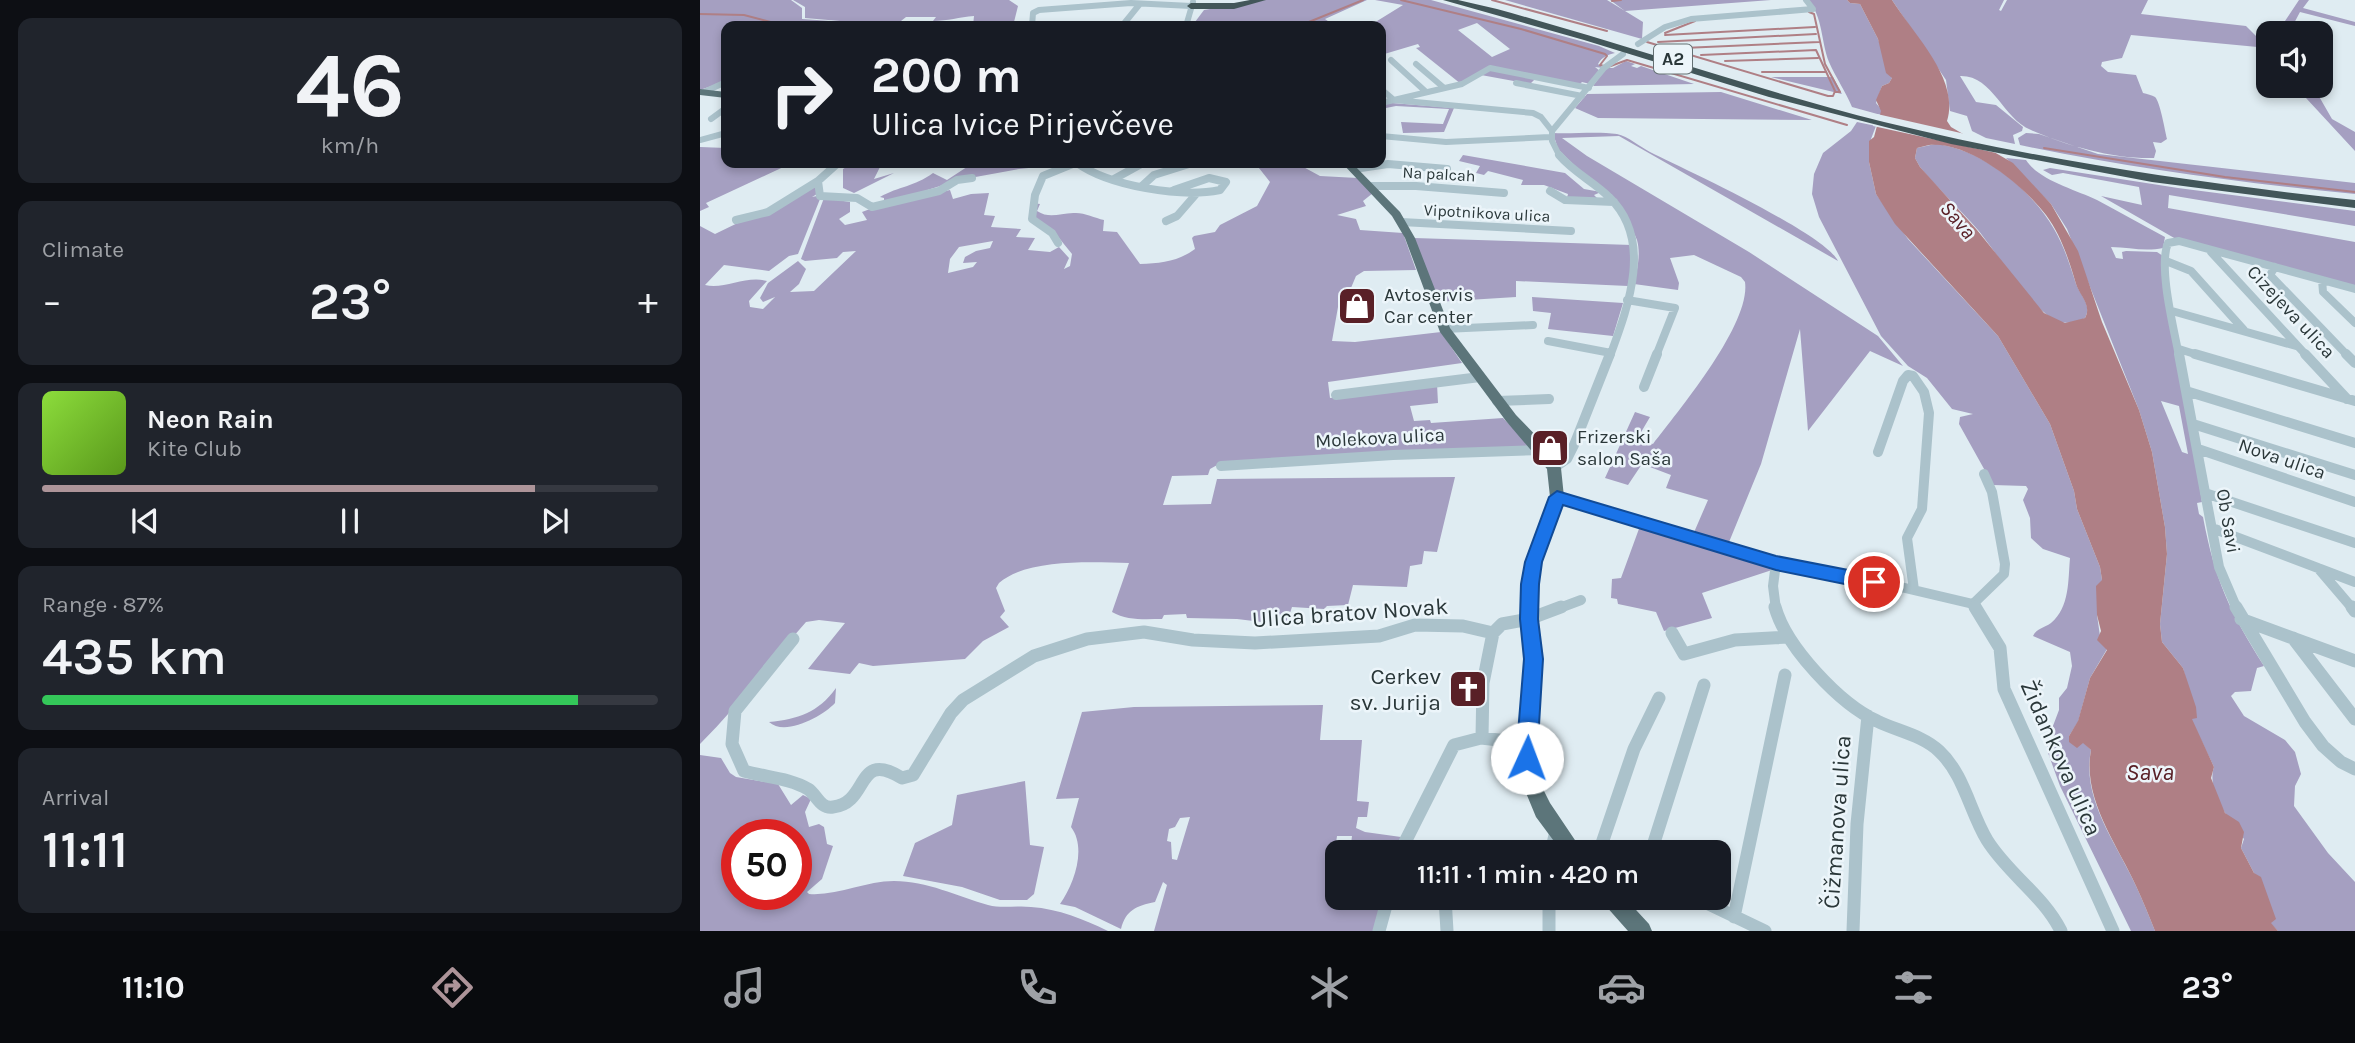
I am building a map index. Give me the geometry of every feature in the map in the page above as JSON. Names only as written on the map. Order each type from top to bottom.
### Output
[{"type":"highway","points":[[1190,2],[1233,4],[1256,0]]},
{"type":"highway","points":[[1190,2],[1214,6],[1243,5],[1262,0]]},
{"type":"highway","name":"A2","points":[[1447,0],[1562,30],[1744,87],[2027,153],[2215,187],[2355,204]]},
{"type":"highway","name":"A2","points":[[1466,0],[1566,26],[1849,113]]},
{"type":"highway","points":[[1188,21],[1200,10],[1214,6]]},
{"type":"highway","name":"A2","points":[[2027,153],[2208,180],[2355,198]]},
{"type":"main road","points":[[702,92],[721,94]]},
{"type":"main road","points":[[1353,168],[1401,222],[1416,251],[1444,329],[1497,401],[1554,468],[1557,497],[1533,562],[1529,619],[1534,659],[1526,743],[1533,788],[1563,840]]},
{"type":"main road","points":[[1623,910],[1642,931]]},
{"type":"street","points":[[1638,44],[1665,27],[1691,19],[1813,9],[1806,0]]},
{"type":"street","points":[[1032,21],[1033,13],[1038,10],[1190,2],[1187,21]]},
{"type":"street","points":[[1126,21],[1139,5]]},
{"type":"street","points":[[1386,136],[1446,142],[1551,134],[1604,68],[1623,54]]},
{"type":"street","points":[[1391,60],[1425,91]]},
{"type":"street","points":[[1416,64],[1441,83],[1443,88]]},
{"type":"street","points":[[1386,102],[1462,84],[1492,68],[1589,88]]},
{"type":"street","points":[[1516,83],[1582,96]]},
{"type":"street","points":[[702,92],[721,84]]},
{"type":"street","points":[[1386,93],[1394,100],[1533,113],[1541,117],[1564,161],[1614,202],[1634,240],[1634,267],[1611,353],[1574,445],[1567,459],[1554,468]]},
{"type":"street","points":[[710,119],[721,111]]},
{"type":"street","points":[[700,140],[721,134]]},
{"type":"street","points":[[1386,165],[1447,169]]},
{"type":"street","points":[[736,220],[768,212],[818,181],[832,168]]},
{"type":"street","points":[[1058,243],[1052,233],[1032,219],[1033,204],[1043,176],[1063,168]]},
{"type":"street","points":[[1081,168],[1142,187],[1197,193],[1215,193],[1224,188],[1226,182],[1209,178],[1174,190]]},
{"type":"street","points":[[1114,179],[1134,168]]},
{"type":"street","points":[[1142,187],[1154,175],[1176,168]]},
{"type":"street","points":[[818,181],[821,197],[857,198],[872,207],[880,207],[939,191],[957,180],[972,178]]},
{"type":"street","name":"Na palcah","points":[[1371,186],[1416,186],[1504,193]]},
{"type":"street","points":[[1550,191],[1565,200],[1614,202]]},
{"type":"street","points":[[1166,221],[1177,216],[1197,193]]},
{"type":"street","name":"Vipotnikova ulica","points":[[1401,222],[1571,231]]},
{"type":"street","name":"Ob Savi","points":[[2209,250],[2173,241],[2166,246],[2166,261],[2167,290],[2219,567],[2241,619],[2278,682],[2323,746],[2341,762],[2355,769]]},
{"type":"street","points":[[2209,250],[2355,289]]},
{"type":"street","name":"Cizejeva ulica","points":[[2209,250],[2351,400]]},
{"type":"street","points":[[2166,261],[2191,271],[2244,330]]},
{"type":"street","points":[[2275,268],[2270,275],[2355,363]]},
{"type":"street","points":[[2322,280],[2323,292],[2355,323]]},
{"type":"street","points":[[1627,300],[1675,308],[1644,387]]},
{"type":"street","points":[[2172,311],[2299,347]]},
{"type":"street","points":[[1444,329],[1533,325]]},
{"type":"street","points":[[1548,341],[1611,353]]},
{"type":"street","points":[[2179,349],[2351,400]]},
{"type":"street","points":[[1336,396],[1480,376]]},
{"type":"street","points":[[1878,452],[1889,416],[1906,377],[1913,376],[1924,392],[1928,413],[1922,509],[1907,538],[1914,590]]},
{"type":"street","points":[[2186,391],[2355,443]]},
{"type":"street","points":[[1497,401],[1549,400]]},
{"type":"street","points":[[2193,424],[2355,475]]},
{"type":"street","name":"Nova ulica","points":[[2197,449],[2355,502]]},
{"type":"street","name":"Molekova ulica","points":[[1221,466],[1470,451],[1541,450]]},
{"type":"street","points":[[1557,497],[1776,563],[1973,604],[2004,574],[2005,564],[1992,492],[1984,474]]},
{"type":"street","points":[[2205,493],[2355,543]]},
{"type":"street","points":[[2212,528],[2355,582]]},
{"type":"street","points":[[1776,563],[1773,575],[1774,600],[1780,624],[1789,637],[1825,679],[1868,716],[1938,749],[1949,761],[1978,824],[1993,849],[2049,912],[2061,931]]},
{"type":"street","points":[[2316,566],[2355,611]]},
{"type":"street","points":[[1482,737],[1483,683],[1493,633],[1502,624],[1529,619],[1581,600]]},
{"type":"street","name":"Židankova ulica","points":[[1973,604],[2000,648],[2004,689],[2113,931]]},
{"type":"street","points":[[2241,619],[2355,661]]},
{"type":"street","name":"Ulica bratov Novak","points":[[793,639],[735,711],[732,744],[744,771],[810,791],[822,806],[829,809],[842,806],[853,797],[868,773],[876,767],[891,769],[902,778],[913,775],[951,713],[963,700],[1034,656],[1087,639],[1144,632],[1193,640],[1255,643],[1379,636],[1415,625],[1463,626],[1493,633]]},
{"type":"street","points":[[1672,633],[1684,654],[1728,641],[1789,637]]},
{"type":"street","points":[[2293,638],[2355,719]]},
{"type":"street","points":[[1734,917],[1785,675]]},
{"type":"street","points":[[1655,840],[1704,685]]},
{"type":"street","points":[[1603,840],[1630,760],[1659,698]]},
{"type":"street","name":"Čižmanova ulica","points":[[1853,931],[1855,828],[1859,774],[1868,716]]},
{"type":"street","points":[[1407,840],[1454,745],[1482,737],[1526,743]]},
{"type":"street","points":[[1554,840],[1556,831]]},
{"type":"street","points":[[1379,931],[1385,910]]},
{"type":"street","points":[[1446,910],[1447,931]]},
{"type":"street","points":[[1549,910],[1549,931]]},
{"type":"street","points":[[1720,910],[1765,931]]},
{"type":"shaded area","points":[[700,0],[791,0],[802,8],[802,19],[831,21],[721,21],[721,83],[700,90]]},
{"type":"shaded area","points":[[793,0],[1009,0],[1018,6],[1014,21],[974,21],[974,16],[933,21],[936,17],[906,17],[901,21],[840,21],[805,18],[805,7]]},
{"type":"shaded area","points":[[1265,0],[1367,0],[1325,19],[1328,21],[1196,21],[1204,10]]},
{"type":"shaded area","points":[[1375,0],[1431,0],[1599,46],[1615,53],[1598,64],[1603,68],[1595,67],[1600,71],[1590,84],[1582,82],[1579,85],[1536,78],[1530,84],[1481,75],[1461,84],[1416,48],[1420,47],[1418,44],[1386,54],[1386,21],[1377,21],[1403,5]],"holes":[[[1477,23],[1510,49],[1492,57],[1458,30]]]},
{"type":"shaded area","points":[[1505,0],[1607,0],[1643,22],[1642,39]]},
{"type":"shaded area","points":[[1610,0],[1771,0],[1625,11]]},
{"type":"shaded area","points":[[1808,0],[1847,0],[1860,4],[1878,39],[1892,78],[1882,86],[1876,103],[1881,109],[1881,115],[1852,107],[1829,62],[1819,21]]},
{"type":"shaded area","points":[[1892,0],[2004,0],[1999,10],[2001,11],[2007,0],[2148,0],[2141,14],[2246,26],[2256,36],[2256,47],[2131,35],[2122,58],[2102,62],[2101,66],[2108,72],[2136,75],[2143,93],[2154,96],[2157,100],[2167,139],[2161,143],[2153,142],[2156,151],[2154,158],[2091,150],[2031,130],[2012,116],[1981,82],[1960,76],[1976,102],[1996,105],[2023,127],[2022,131],[2013,135],[2015,144],[1986,138],[1972,131],[1967,116],[1950,111],[1946,80]]},
{"type":"shaded area","points":[[2299,0],[2309,0],[2303,8],[2355,22],[2355,26],[2300,12],[2295,21],[2285,21]]},
{"type":"shaded area","points":[[1626,61],[1635,64],[1631,66],[1641,66],[1694,84],[1593,86],[1606,68],[1613,68]]},
{"type":"shaded area","points":[[1771,77],[1833,77],[1842,94]]},
{"type":"shaded area","points":[[1721,92],[1812,120],[1598,118],[1575,108],[1587,94]]},
{"type":"shaded area","points":[[2306,98],[2320,98],[2332,119],[2355,132],[2355,151]]},
{"type":"shaded area","points":[[1386,104],[1454,108],[1444,132],[1403,133],[1401,122],[1443,124],[1449,109],[1396,106],[1386,108]]},
{"type":"shaded area","points":[[1857,122],[1876,126],[1871,139],[1869,162],[1876,194],[1908,239],[1998,336],[2050,424],[2074,491],[2077,509],[2100,567],[2102,580],[2097,615],[2101,643],[2107,649],[2090,678],[2078,722],[2069,736],[2083,742],[2091,750],[2089,768],[2096,803],[2155,931],[2131,931],[2060,786],[2047,750],[2048,739],[2059,710],[2059,698],[2067,688],[2072,666],[2070,652],[2033,636],[2051,623],[2062,609],[2067,593],[2070,558],[2043,549],[2031,538],[2030,518],[2023,500],[2028,489],[2026,486],[1993,485],[1959,424],[1960,417],[1973,414],[1952,409],[1927,378],[1908,366],[1881,336],[1819,217],[1812,194],[1814,174],[1823,153],[1851,131]]},
{"type":"shaded area","points":[[1553,133],[1621,135],[1752,202],[1808,235],[1838,261],[1619,136],[1562,138],[1587,156],[1749,252],[1878,336],[1903,366],[1870,351],[1808,431],[1800,329],[1761,464],[1727,547],[1692,537],[1708,500],[1666,488],[1671,475],[1642,464],[1628,485],[1605,478],[1635,412],[1650,417],[1637,439],[1653,444],[1695,389],[1737,320],[1744,300],[1745,282],[1741,277],[1694,255],[1670,258],[1679,283],[1678,290],[1634,284],[1639,251],[1633,230],[1614,206],[1558,149]]},
{"type":"shaded area","points":[[2026,133],[2039,134],[2098,154],[2355,183],[2355,194],[2103,161],[2020,145],[2018,138]]},
{"type":"shaded area","points":[[1935,144],[1970,153],[1987,162],[2033,200],[2061,242],[2076,284],[2087,305],[2085,318],[2076,322],[2059,321],[2050,317],[2032,301],[1978,230],[1920,167],[1915,158],[1917,148]]},
{"type":"shaded area","points":[[700,147],[721,148],[721,168],[781,168],[706,203],[709,207],[700,211]]},
{"type":"shaded area","points":[[1463,155],[1565,173],[1584,189],[1601,192],[1594,195],[1599,200],[1567,198],[1568,194],[1544,185],[1521,185],[1523,180],[1488,171],[1484,175],[1476,173],[1480,166],[1459,161]]},
{"type":"shaded area","points":[[2006,158],[2026,160],[2049,179],[2097,200],[2165,237],[2163,248],[2111,247],[2116,258],[2123,259],[2122,252],[2126,251],[2157,252],[2163,256],[2202,502],[2197,503],[2199,514],[2203,517],[2225,595],[2264,666],[2257,668],[2251,691],[2235,692],[2231,696],[2244,716],[2285,740],[2295,752],[2301,774],[2295,786],[2294,806],[2328,853],[2355,882],[2355,931],[2278,931],[2270,923],[2254,873],[2241,848],[2244,839],[2216,796],[2212,776],[2214,767],[2191,719],[2183,668],[2162,642],[2160,624],[2167,554],[2152,452],[2139,410],[2067,229],[2051,204]],"holes":[[[2161,401],[2179,406],[2188,454],[2182,452]]]},
{"type":"shaded area","points":[[880,168],[874,179],[894,173],[854,193],[843,188],[843,169]]},
{"type":"shaded area","points":[[965,168],[1028,168],[959,180],[877,206],[884,202],[884,198],[880,197],[933,173],[947,180]]},
{"type":"shaded area","points":[[1259,168],[1305,168],[1320,176],[1358,178],[1373,193],[1363,201],[1366,206],[1337,215],[1356,219],[1360,230],[1403,233],[1416,270],[1364,271],[1356,276],[1348,295],[1338,307],[1332,341],[1355,342],[1441,332],[1462,363],[1328,382],[1330,398],[1437,384],[1438,403],[1410,406],[1414,421],[1430,420],[1431,423],[1503,418],[1531,447],[1219,464],[1210,469],[1208,475],[1172,476],[1163,505],[1211,504],[1217,479],[1455,477],[1437,552],[1424,551],[1422,564],[1410,566],[1407,587],[1353,585],[1348,605],[1327,606],[1324,609],[1292,607],[1286,625],[1237,619],[1187,618],[1186,614],[1164,615],[1162,619],[1137,619],[1112,612],[1129,563],[1079,562],[1043,565],[1011,575],[999,583],[996,588],[1005,611],[1000,617],[1009,627],[983,641],[965,659],[873,666],[859,663],[850,674],[808,669],[845,623],[819,620],[806,622],[700,744],[700,226],[715,234],[816,185],[817,194],[812,197],[817,196],[820,199],[798,254],[789,256],[769,271],[724,265],[705,285],[767,281],[749,301],[750,307],[763,309],[775,297],[763,302],[760,298],[768,283],[798,261],[806,269],[799,284],[790,292],[814,291],[856,251],[843,252],[837,258],[805,261],[801,259],[824,198],[850,202],[850,212],[839,219],[845,225],[867,220],[862,212],[870,209],[950,190],[953,199],[989,193],[984,215],[995,216],[991,227],[1021,229],[1016,237],[1035,238],[1028,250],[1050,252],[1059,247],[1069,258],[1064,269],[1070,266],[1072,254],[1055,233],[1030,216],[1033,203],[1040,204],[1037,211],[1042,214],[1079,213],[1104,220],[1103,231],[1117,232],[1140,264],[1169,261],[1188,253],[1195,249],[1192,238],[1194,236],[1215,232],[1220,225],[1257,206],[1270,182]],"holes":[[[993,241],[990,248],[965,257],[963,263],[977,262],[973,267],[948,273],[950,259],[959,247]]]},
{"type":"shaded area","points":[[2050,168],[2355,211],[2355,226],[2169,195],[2168,208],[2355,242],[2355,287],[2176,239],[2101,196],[2142,205],[2139,187],[2063,173],[2052,175],[2043,170]]},
{"type":"shaded area","points":[[1414,238],[1632,245],[1634,248],[1628,286],[1516,281],[1516,297],[1436,302]]},
{"type":"shaded area","points":[[1532,297],[1623,303],[1613,336],[1548,329],[1551,313],[1533,311]]},
{"type":"shaded area","points":[[1640,526],[1772,567],[1772,570],[1702,593],[1712,618],[1664,631],[1656,612],[1618,604],[1617,599],[1611,598],[1612,579],[1621,578]]},
{"type":"shaded area","points":[[836,688],[835,703],[813,719],[784,727],[769,722],[789,719],[815,709]]},
{"type":"shaded area","points":[[1323,705],[1320,740],[1362,740],[1357,801],[1369,802],[1367,817],[1358,817],[1356,828],[1365,832],[1401,837],[1400,840],[1352,840],[1352,836],[1337,836],[1336,840],[1325,840],[1325,910],[1381,910],[1375,931],[1154,931],[1167,885],[1163,882],[1155,902],[1133,910],[1126,917],[1121,929],[1075,907],[1060,904],[1077,866],[1078,845],[1071,827],[1079,798],[1056,799],[1082,712],[1134,707]],"holes":[[[1190,817],[1177,860],[1172,859],[1171,842],[1167,841],[1169,829],[1175,827],[1180,818]]]},
{"type":"shaded area","points":[[700,755],[721,758],[730,773],[736,777],[778,784],[791,805],[803,795],[811,799],[805,812],[807,819],[721,819],[721,910],[812,910],[812,894],[894,881],[930,886],[994,906],[1061,912],[1108,931],[700,931]]},
{"type":"shaded area","points":[[1025,781],[1030,845],[1044,847],[1034,894],[1027,900],[1000,900],[962,887],[903,876],[915,843],[952,825],[957,795]]},
{"type":"shaded area","points":[[819,824],[824,827],[827,844],[833,846],[822,879],[812,888],[812,826]]},
{"type":"water","name":"Sava","points":[[1847,0],[1892,0],[1941,73],[1947,89],[1947,121],[1951,127],[2013,163],[2051,204],[2078,251],[2102,322],[2139,410],[2152,452],[2167,554],[2160,624],[2162,642],[2183,668],[2196,707],[2197,718],[2192,719],[2214,767],[2211,778],[2225,813],[2239,822],[2244,832],[2241,848],[2254,873],[2261,877],[2276,919],[2271,923],[2278,931],[2155,931],[2103,821],[2092,786],[2091,750],[2083,743],[2077,748],[2069,742],[2090,678],[2107,650],[2097,640],[2101,631],[2097,615],[2096,586],[2102,580],[2100,567],[2077,509],[2074,491],[2050,424],[1998,336],[1895,224],[1876,194],[1869,162],[1869,141],[1874,137],[1881,111],[1876,100],[1882,86],[1892,78],[1886,73],[1878,39],[1860,4]],"holes":[[[1929,145],[1945,146],[1978,157],[1994,167],[2024,191],[2046,215],[2060,239],[2086,305],[2085,318],[2065,323],[2044,313],[1977,230],[1920,167],[1915,158],[1917,148]]]},
{"type":"pier","points":[[1877,114],[1974,136],[2010,156],[1873,126]]},
{"type":"waterway","points":[[1311,21],[1363,0]]},
{"type":"waterway","points":[[1401,0],[1521,29],[1605,54],[1607,56],[1600,65],[1604,66]]},
{"type":"waterway","points":[[1492,0],[1607,31]]},
{"type":"waterway","points":[[1612,1],[1621,0]]},
{"type":"waterway","points":[[1809,12],[1814,14],[1825,64],[1840,92],[1835,92]]},
{"type":"waterway","points":[[700,14],[744,15],[767,21]]},
{"type":"waterway","points":[[1665,33],[1695,21]]},
{"type":"waterway","points":[[1665,35],[1815,27]]},
{"type":"waterway","points":[[1658,42],[1816,34]]},
{"type":"waterway","points":[[1647,42],[1828,96],[1833,96],[1835,91],[1816,50],[1701,55]]},
{"type":"waterway","points":[[1683,48],[1819,42]]},
{"type":"waterway","points":[[1725,61],[1818,58]]},
{"type":"waterway","points":[[1608,67],[1627,60],[1847,125]]},
{"type":"waterway","points":[[1762,72],[1825,72]]},
{"type":"waterway","points":[[2044,148],[2225,177],[2355,192]]},
{"type":"place","name":"Avtoservis Car center","points":[[1357,306]]},
{"type":"place","name":"Frizerski salon Saša","points":[[1550,448]]},
{"type":"place","name":"Cerkev sv. Jurija","points":[[1468,689]]},
{"type":"route","points":[[1527,758],[1534,659],[1529,619],[1530,584],[1533,562],[1557,497],[1776,563],[1840,578],[1874,582]]}]
